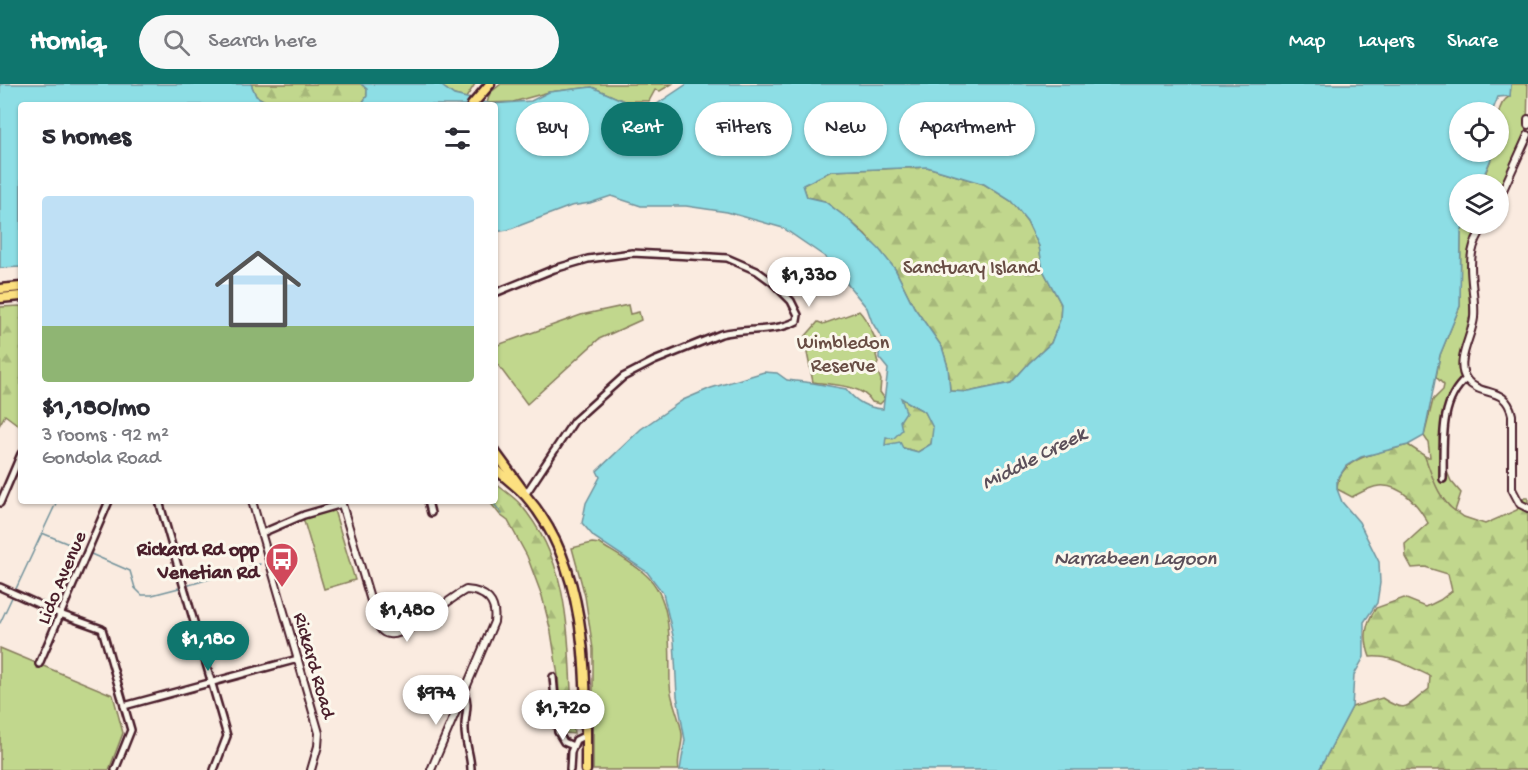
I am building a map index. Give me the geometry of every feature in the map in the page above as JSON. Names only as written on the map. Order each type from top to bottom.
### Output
[{"type":"main road","points":[[474,102],[490,84]]},
{"type":"main road","points":[[0,289],[18,287]]},
{"type":"main road","points":[[0,298],[18,296]]},
{"type":"main road","points":[[498,455],[543,520],[557,548],[573,594],[584,660],[586,770]]},
{"type":"main road","points":[[498,465],[502,460]]},
{"type":"main road","points":[[498,472],[525,495]]},
{"type":"street","points":[[1528,119],[1528,125]]},
{"type":"street","points":[[1509,177],[1528,135]]},
{"type":"street","points":[[1479,234],[1472,256],[1474,318],[1462,361],[1466,379],[1479,389],[1498,394],[1508,403],[1512,415],[1512,489],[1520,504],[1528,508]]},
{"type":"street","points":[[498,292],[554,269],[588,259],[632,253],[727,258],[757,271],[772,282],[791,301],[798,315],[794,323],[721,334],[629,373],[574,421],[525,495]]},
{"type":"street","points":[[1443,479],[1444,428],[1447,414],[1456,389],[1466,379]]},
{"type":"street","points":[[0,502],[18,461]]},
{"type":"street","name":"Lido Avenue","points":[[39,664],[107,504]]},
{"type":"street","points":[[160,504],[226,736],[214,770]]},
{"type":"street","name":"Rickard Road","points":[[253,504],[319,734],[311,770]]},
{"type":"street","points":[[262,533],[304,515],[339,504]]},
{"type":"street","points":[[342,504],[377,621],[384,632],[390,635],[402,632],[466,590],[476,591],[489,598],[496,613],[431,770]]},
{"type":"street","points":[[429,504],[431,513]]},
{"type":"street","points":[[0,587],[60,614],[102,629],[131,730],[116,770]]},
{"type":"street","points":[[124,706],[298,659]]},
{"type":"street","points":[[553,677],[558,732],[564,742],[573,746]]},
{"type":"street","points":[[464,693],[468,700],[464,728],[471,758],[471,770]]},
{"type":"street","points":[[570,770],[573,746],[578,737],[586,735]]},
{"type":"green space","points":[[251,84],[361,84],[367,89],[367,96],[363,102],[267,102],[256,96]]},
{"type":"green space","points":[[439,84],[475,84],[466,98],[454,95]]},
{"type":"green space","points":[[501,84],[672,84],[660,91],[655,90],[649,101],[624,101],[592,87],[549,92],[513,102],[487,102],[490,93]]},
{"type":"green space","points":[[1511,84],[1528,84],[1527,128],[1506,174],[1485,174],[1490,162],[1509,162],[1509,102],[1504,102],[1510,96]]},
{"type":"green space","name":"Sanctuary Island","points":[[927,167],[984,184],[1011,201],[1027,221],[1039,246],[1043,270],[1061,304],[1060,320],[1051,343],[1011,383],[968,392],[950,391],[948,367],[942,347],[914,307],[895,269],[865,234],[848,219],[824,201],[807,197],[803,185],[831,171]]},
{"type":"green space","points":[[1461,234],[1474,234],[1468,253],[1470,314],[1458,368],[1460,377],[1439,437],[1442,460],[1451,481],[1461,493],[1455,511],[1444,500],[1433,479],[1425,457],[1430,457],[1428,442],[1424,436],[1433,400],[1443,390],[1444,385],[1436,377],[1440,355],[1460,306]]},
{"type":"green space","points":[[628,305],[630,314],[639,312],[641,320],[599,339],[527,404],[498,365],[498,345],[581,315]]},
{"type":"green space","points":[[18,306],[18,425],[5,415],[0,424],[0,307]]},
{"type":"green space","name":"Wimbledon Reserve","points":[[859,311],[880,348],[876,355],[878,363],[876,367],[881,380],[880,392],[885,399],[880,404],[872,402],[867,396],[854,389],[813,382],[803,339],[818,322],[823,324]]},
{"type":"green space","points":[[901,398],[925,412],[934,428],[931,444],[918,452],[885,445],[885,437],[899,421]]},
{"type":"green space","points":[[1408,445],[1425,456],[1437,486],[1449,506],[1464,517],[1485,524],[1517,510],[1524,498],[1528,498],[1528,770],[1319,770],[1352,707],[1382,698],[1397,706],[1407,706],[1429,689],[1430,676],[1393,660],[1370,657],[1366,644],[1367,626],[1376,608],[1404,598],[1426,607],[1452,591],[1448,574],[1425,567],[1412,568],[1406,557],[1405,544],[1428,523],[1409,497],[1387,486],[1365,490],[1352,497],[1337,489],[1339,478],[1353,462],[1375,453]]},
{"type":"green space","points":[[498,485],[520,504],[538,530],[551,557],[560,585],[565,614],[574,734],[566,733],[561,720],[558,676],[542,596],[527,556],[508,521],[491,504],[498,504]]},
{"type":"green space","points":[[334,510],[355,580],[324,589],[303,518]]},
{"type":"green space","points":[[592,543],[600,544],[641,571],[655,585],[661,598],[668,626],[670,690],[682,734],[679,770],[593,770],[593,649],[585,596],[572,548]]},
{"type":"green space","points":[[0,648],[113,695],[123,733],[109,770],[0,770]]},
{"type":"water","points":[[0,84],[251,84],[256,96],[267,102],[18,102],[18,267],[0,268]]},
{"type":"water","name":"Narrabeen Lagoon","points":[[361,84],[439,84],[454,95],[484,102],[363,102],[367,96],[367,89]]},
{"type":"water","name":"Narrabeen Lagoon","points":[[687,84],[1511,84],[1510,96],[1498,97],[1496,102],[1449,102],[1449,162],[1490,162],[1484,174],[1449,174],[1449,234],[1461,234],[1460,306],[1440,355],[1424,436],[1408,445],[1361,457],[1346,466],[1337,480],[1337,489],[1342,502],[1359,522],[1379,562],[1380,583],[1377,603],[1364,622],[1364,657],[1354,675],[1352,707],[1319,770],[680,770],[685,740],[677,696],[674,640],[663,593],[647,572],[594,537],[582,523],[586,503],[600,477],[597,471],[641,429],[683,400],[711,388],[764,372],[777,373],[787,380],[846,389],[862,404],[883,409],[888,369],[879,358],[879,353],[886,345],[872,322],[867,308],[824,256],[783,228],[727,212],[686,206],[641,206],[611,196],[571,206],[508,230],[498,232],[498,104],[516,102],[516,156],[589,156],[589,102],[518,102],[531,101],[549,92],[592,87],[630,102],[601,102],[601,156],[683,156],[683,102],[660,102]],"holes":[[[927,167],[984,184],[1011,201],[1027,221],[1039,246],[1043,270],[1061,304],[1060,320],[1051,343],[1011,383],[968,392],[950,391],[948,367],[942,347],[914,307],[895,269],[879,249],[848,219],[824,201],[807,197],[803,185],[831,171]],[[901,398],[925,412],[933,428],[931,444],[918,452],[903,448],[900,442],[885,445],[886,437],[893,439],[902,430],[900,421],[906,412]]]},
{"type":"waterway","points":[[0,623],[56,504]]},
{"type":"waterway","points":[[494,504],[502,514]]},
{"type":"waterway","points":[[42,533],[81,549]]},
{"type":"waterway","points":[[91,554],[130,571],[135,588],[142,595],[152,595],[179,588]]},
{"type":"waterway","points":[[189,585],[260,564]]},
{"type":"place","name":"Rickard Rd opp Venetian Rd","points":[[282,588]]},
{"type":"water label","name":"Middle Creek","points":[[1033,457]]}]
